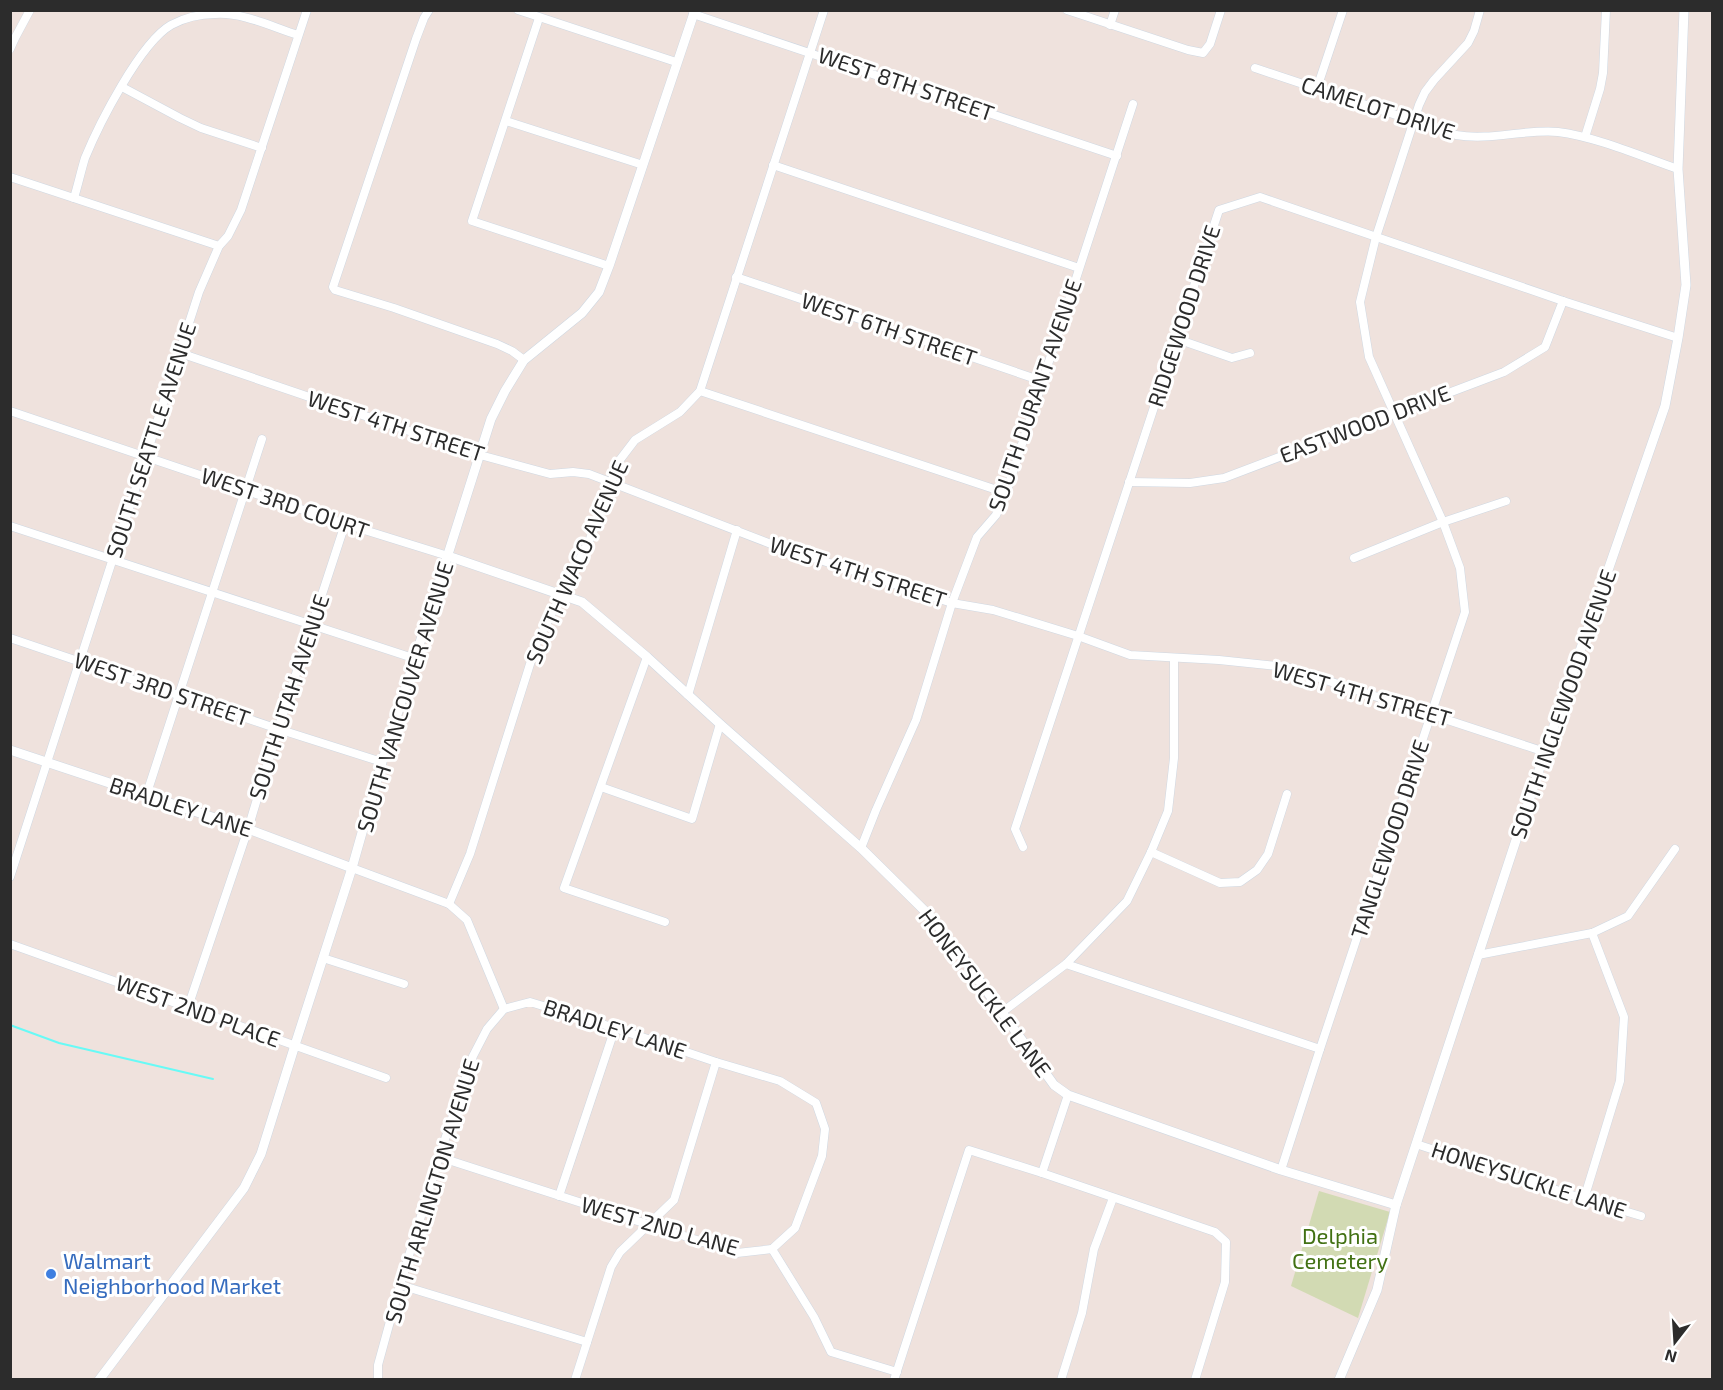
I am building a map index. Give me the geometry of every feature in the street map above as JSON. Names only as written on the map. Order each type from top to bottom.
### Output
[{"type":"street","points":[[10,49],[30,10]]},
{"type":"street","name":"SOUTH SEATTLE AVENUE","points":[[10,877],[199,292],[219,246],[228,236],[242,210],[307,10]]},
{"type":"street","points":[[429,10],[416,39],[333,287],[335,290],[497,344],[524,360]]},
{"type":"street","points":[[518,10],[676,62]]},
{"type":"street","name":"SOUTH WACO AVENUE","points":[[449,904],[471,854],[537,642],[590,539],[619,460],[635,440],[680,412],[700,391],[824,10]]},
{"type":"street","points":[[1067,10],[1203,53],[1210,45],[1221,10]]},
{"type":"street","points":[[1110,25],[1115,10]]},
{"type":"street","points":[[1317,88],[1343,10]]},
{"type":"street","name":"TANGLEWOOD DRIVE","points":[[1281,1170],[1465,612],[1461,568],[1443,522],[1369,357],[1360,302],[1376,237],[1425,92],[1468,43],[1480,10]]},
{"type":"street","points":[[1585,137],[1602,81],[1606,10]]},
{"type":"street","name":"SOUTH INGLEWOOD AVENUE","points":[[1339,1380],[1377,1290],[1396,1206],[1416,1144],[1545,752],[1665,406],[1686,285],[1678,169],[1684,10]]},
{"type":"street","name":"WEST 8TH STREET","points":[[694,12],[1117,156]]},
{"type":"street","name":"SOUTH VANCOUVER AVENUE","points":[[99,1380],[244,1188],[261,1154],[491,419],[524,360],[582,314],[599,292],[694,12]]},
{"type":"street","points":[[74,198],[85,159],[122,87],[148,45],[171,25],[200,15],[229,14],[298,35]]},
{"type":"street","points":[[539,18],[472,221],[609,266]]},
{"type":"street","name":"CAMELOT DRIVE","points":[[1255,68],[1456,135],[1471,137],[1558,132],[1585,137],[1678,169]]},
{"type":"street","points":[[122,87],[201,128],[262,148]]},
{"type":"street","name":"SOUTH DURANT AVENUE","points":[[861,848],[916,720],[952,603],[977,537],[996,515],[1006,493],[1134,104]]},
{"type":"street","points":[[506,121],[643,165]]},
{"type":"street","points":[[773,165],[1079,268]]},
{"type":"street","points":[[10,177],[219,246]]},
{"type":"street","name":"RIDGEWOOD DRIVE","points":[[1023,847],[1015,829],[1219,210],[1260,197],[1678,338]]},
{"type":"street","name":"WEST 6TH STREET","points":[[736,277],[1042,381]]},
{"type":"street","name":"EASTWOOD DRIVE","points":[[1129,482],[1190,483],[1224,478],[1504,372],[1545,347],[1563,301]]},
{"type":"street","points":[[1177,339],[1232,358],[1250,353]]},
{"type":"street","name":"WEST 4TH STREET","points":[[180,353],[480,455],[550,474],[573,472],[589,474],[771,544],[952,603],[993,610],[1078,636],[1130,655],[1219,660],[1286,667],[1545,752]]},
{"type":"street","points":[[700,391],[1006,493]]},
{"type":"street","name":"WEST 3RD COURT","points":[[10,411],[561,594]]},
{"type":"street","points":[[146,796],[262,439]]},
{"type":"street","points":[[1354,558],[1443,522],[1506,501]]},
{"type":"street","name":"SOUTH UTAH AVENUE","points":[[188,1007],[248,829],[345,524]]},
{"type":"street","points":[[10,526],[416,659]]},
{"type":"street","points":[[688,695],[737,530]]},
{"type":"street","name":"HONEYSUCKLE LANE","points":[[561,594],[582,602],[647,657],[861,848],[931,917],[1054,1085],[1068,1095],[1281,1170],[1396,1206]]},
{"type":"street","name":"WEST 3RD STREET","points":[[10,639],[382,762]]},
{"type":"street","points":[[647,657],[564,888],[665,922]]},
{"type":"street","points":[[1001,1013],[1066,964],[1127,901],[1151,852],[1168,811],[1174,759],[1174,658]]},
{"type":"street","points":[[601,787],[692,819],[720,724]]},
{"type":"street","name":"BRADLEY LANE","points":[[10,750],[248,829],[449,904],[467,920],[504,1009],[530,1002],[780,1081],[816,1103],[825,1129],[822,1156],[795,1228],[772,1249]]},
{"type":"street","points":[[1151,852],[1220,883],[1240,882],[1257,870],[1268,854],[1287,794]]},
{"type":"street","points":[[1478,955],[1592,933],[1628,916],[1675,849]]},
{"type":"street","points":[[1584,1199],[1620,1081],[1624,1017],[1592,933]]},
{"type":"street","name":"WEST 2ND PLACE","points":[[10,944],[386,1078]]},
{"type":"street","points":[[323,958],[404,984]]},
{"type":"street","points":[[1066,964],[1320,1049]]},
{"type":"street","name":"SOUTH ARLINGTON AVENUE","points":[[378,1380],[378,1365],[400,1285],[473,1056],[487,1029],[504,1009]]},
{"type":"street","points":[[559,1196],[615,1028]]},
{"type":"street","points":[[575,1380],[611,1267],[620,1252],[674,1200],[717,1062]]},
{"type":"street","points":[[1042,1173],[1068,1095]]},
{"type":"street","name":"HONEYSUCKLE LANE","points":[[1416,1144],[1641,1216]]},
{"type":"street","points":[[895,1376],[969,1150],[1215,1232],[1226,1242],[1225,1282],[1195,1380]]},
{"type":"street","name":"WEST 2ND LANE","points":[[439,1157],[737,1253],[772,1249],[814,1317],[831,1352],[895,1376]]},
{"type":"street","points":[[1061,1380],[1082,1313],[1095,1249],[1113,1198]]},
{"type":"street","points":[[400,1285],[587,1342]]},
{"type":"green space","name":"Delphia Cemetery","points":[[1319,1191],[1390,1212],[1358,1318],[1291,1286]]},
{"type":"waterway","points":[[10,1025],[59,1043],[213,1079]]},
{"type":"place","name":"Walmart Neighborhood Market","points":[[51,1274]]}]
